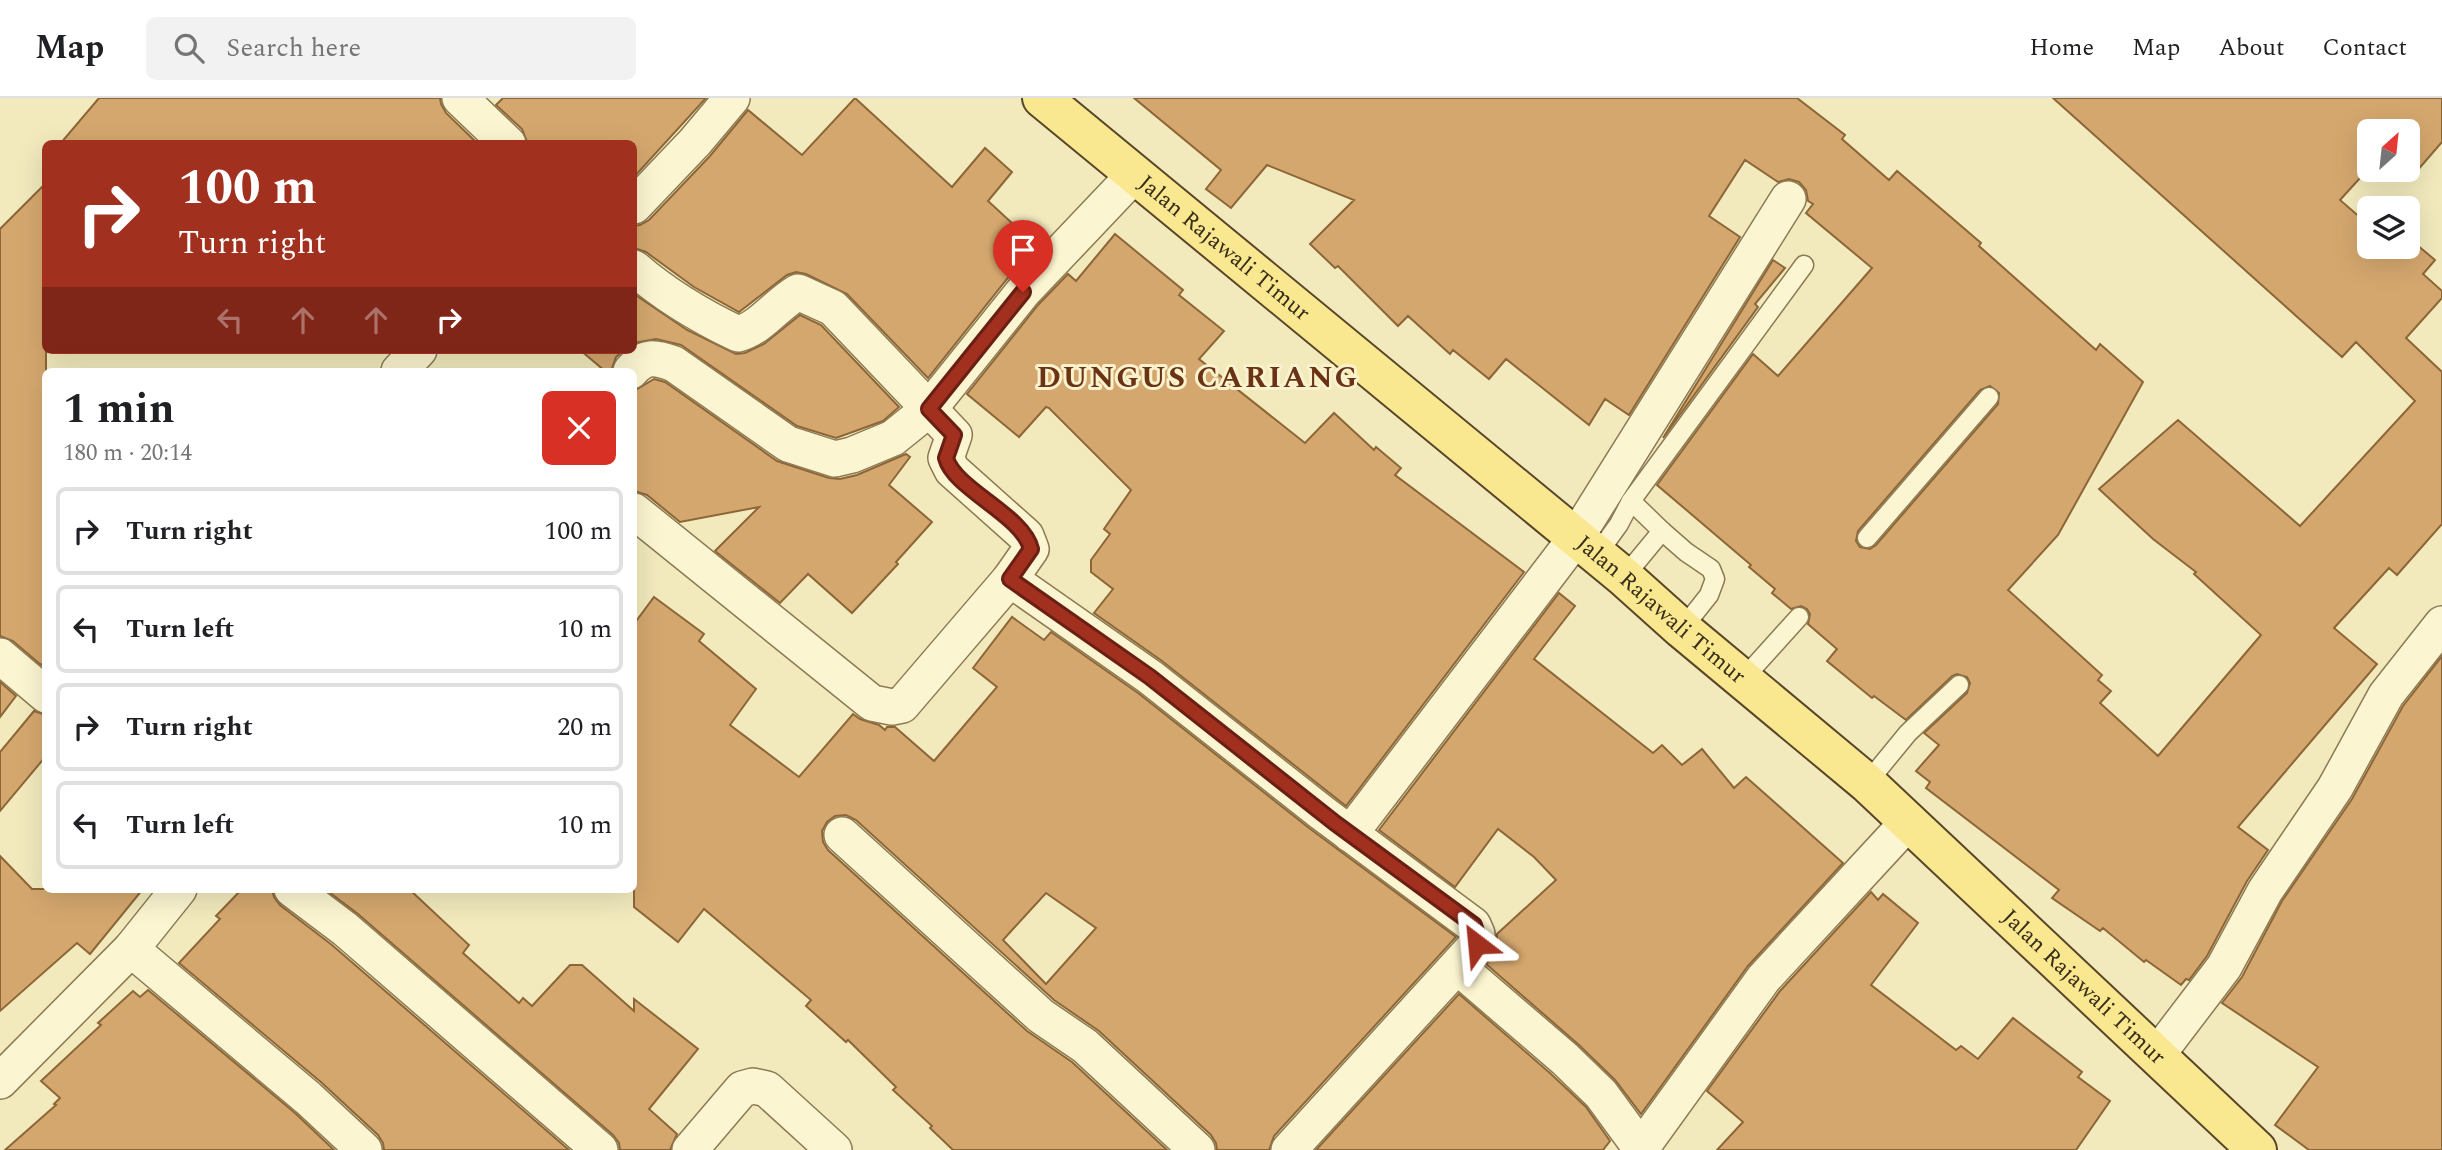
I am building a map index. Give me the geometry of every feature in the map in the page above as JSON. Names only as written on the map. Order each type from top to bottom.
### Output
[{"type":"main road","name":"Jalan Rajawali Timur","points":[[1042,98],[1867,783],[2257,1150]]},
{"type":"street","points":[[460,98],[504,140]]},
{"type":"street","points":[[637,203],[695,142],[732,98]]},
{"type":"street","points":[[634,368],[648,358],[674,364],[788,444],[835,459],[852,455],[893,438],[929,409],[1023,292],[1135,174]]},
{"type":"street","points":[[1350,834],[1598,557],[1788,199]]},
{"type":"street","points":[[637,271],[721,326],[738,334],[750,331],[784,300],[799,292],[833,309],[954,435],[946,458],[952,470],[1013,524],[1029,542],[1031,549],[1010,579],[902,705],[882,706],[872,704],[637,513]]},
{"type":"street","points":[[402,368],[415,354]]},
{"type":"street","points":[[1010,579],[1150,677],[1350,834],[1474,925],[1477,944],[1289,1150]]},
{"type":"street","points":[[2157,1055],[2224,967],[2265,891],[2335,788],[2386,695],[2442,624]]},
{"type":"street","points":[[0,656],[40,682]]},
{"type":"street","points":[[1458,967],[1565,1059],[1601,1094],[1642,1148],[1764,978],[1909,821]]},
{"type":"street","points":[[842,835],[1041,1016],[1085,1046],[1198,1150]]},
{"type":"street","points":[[0,1081],[131,948],[176,893]]},
{"type":"street","points":[[297,893],[345,929],[600,1150]]},
{"type":"street","points":[[131,948],[308,1098],[365,1150]]},
{"type":"street","points":[[690,1150],[742,1089],[753,1086],[766,1089],[834,1150]]},
{"type":"lane","points":[[1598,557],[1631,502],[1804,264]]},
{"type":"lane","points":[[1867,538],[1989,397]]},
{"type":"lane","points":[[1631,502],[1686,552],[1711,569],[1715,579],[1709,596],[1682,629]]},
{"type":"lane","points":[[1598,557],[1662,531]]},
{"type":"lane","points":[[1743,679],[1799,617]]},
{"type":"lane","points":[[1867,783],[1908,733],[1959,685]]},
{"type":"building","points":[[99,98],[440,98],[446,113],[474,140],[63,140]]},
{"type":"building","points":[[503,98],[706,98],[637,174],[637,140],[526,140],[522,129],[496,105]]},
{"type":"building","points":[[855,98],[952,187],[985,148],[1012,172],[988,201],[1038,247],[1007,279],[928,378],[847,294],[806,274],[796,272],[787,275],[739,312],[694,287],[646,252],[637,249],[637,226],[649,220],[710,156],[748,110],[802,155]]},
{"type":"building","points":[[1134,98],[1797,98],[1845,135],[1842,139],[1889,180],[1897,171],[1981,243],[1979,246],[2096,350],[2100,344],[2143,382],[2058,535],[2008,590],[2102,675],[2098,680],[2111,691],[2100,703],[2158,756],[2261,635],[2194,574],[2196,572],[2153,539],[2099,489],[2178,420],[2300,526],[2415,401],[2356,342],[2342,357],[2053,98],[2442,98],[2442,142],[2420,167],[2420,119],[2357,119],[2357,181],[2340,200],[2357,215],[2357,259],[2420,259],[2420,247],[2435,260],[2423,274],[2442,291],[2442,298],[2406,338],[2442,372],[2442,524],[2397,575],[2389,568],[2334,628],[2377,664],[2238,827],[2268,850],[2247,881],[2207,956],[2189,980],[2186,979],[2181,985],[2146,960],[2144,962],[2103,928],[2100,931],[2052,898],[2059,890],[1926,788],[1930,782],[1916,771],[1939,745],[1924,733],[1967,693],[1970,683],[1967,677],[1957,674],[1952,676],[1906,720],[1874,696],[1872,698],[1827,661],[1837,649],[1808,624],[1810,614],[1807,609],[1801,606],[1791,609],[1772,593],[1775,589],[1749,567],[1751,565],[1657,485],[1753,354],[1778,376],[1872,268],[1806,213],[1813,204],[1808,201],[1806,190],[1799,182],[1789,179],[1778,182],[1745,160],[1709,216],[1740,237],[1629,415],[1605,399],[1589,425],[1506,359],[1489,379],[1453,350],[1450,354],[1408,316],[1398,326],[1338,266],[1335,268],[1310,244],[1354,200],[1267,165],[1231,208],[1206,189],[1221,170]],"holes":[[[1990,386],[1999,393],[1998,404],[1876,545],[1870,549],[1860,547],[1856,541],[1858,531],[1980,390]]]},
{"type":"building","points":[[42,187],[42,354],[46,354],[46,368],[42,368],[41,665],[13,641],[0,636],[0,229]]},
{"type":"building","points":[[1115,234],[1183,290],[1179,295],[1224,331],[1199,359],[1305,443],[1334,413],[1374,450],[1376,447],[1401,468],[1395,475],[1524,572],[1346,806],[1162,661],[1094,613],[1113,589],[1091,572],[1091,560],[1110,534],[1104,529],[1131,490],[1049,408],[1046,407],[1019,437],[967,394],[1038,305],[1068,274],[1076,281]]},
{"type":"building","points":[[1773,260],[1785,268],[1755,304],[1758,307],[1663,438]]},
{"type":"building","points":[[637,296],[687,330],[736,354],[764,344],[800,315],[821,325],[899,407],[883,421],[836,438],[797,426],[681,345],[656,339],[637,342]]},
{"type":"building","points":[[585,354],[619,354],[612,368],[601,368]]},
{"type":"building","points":[[654,379],[665,382],[777,461],[829,478],[840,479],[857,475],[906,454],[910,457],[889,485],[932,522],[896,562],[898,564],[852,613],[808,574],[780,603],[715,551],[759,507],[680,522],[647,495],[637,492],[637,389]]},
{"type":"building","points":[[1559,593],[1575,606],[1534,659],[1653,753],[1662,745],[1682,765],[1702,749],[1734,788],[1746,777],[1843,863],[1748,966],[1641,1114],[1615,1080],[1579,1045],[1486,964],[1497,945],[1497,934],[1556,880],[1534,857],[1498,829],[1455,887],[1379,830]]},
{"type":"building","points":[[654,597],[704,634],[699,641],[756,689],[730,725],[799,777],[853,714],[885,730],[887,727],[895,727],[934,761],[997,687],[973,668],[1012,617],[1044,640],[1051,632],[1138,693],[1309,828],[1456,937],[1274,1136],[1269,1150],[1217,1150],[1211,1135],[1099,1031],[1054,1000],[856,820],[846,815],[835,816],[827,822],[822,831],[823,842],[828,850],[1027,1031],[1072,1062],[1167,1150],[953,1150],[930,1128],[932,1126],[893,1090],[896,1087],[848,1040],[846,1042],[806,1006],[811,1000],[704,909],[678,942],[634,907],[634,893],[637,893],[637,620]],"holes":[[[1046,893],[1096,928],[1046,984],[1003,940]]]},
{"type":"building","points":[[2442,656],[2442,1150],[2309,1150],[2275,1125],[2318,1067],[2222,1003],[2242,977],[2282,901],[2352,799],[2403,706]]},
{"type":"building","points":[[0,682],[16,696],[0,717]]},
{"type":"building","points":[[34,711],[42,714],[42,761],[0,811],[0,752]]},
{"type":"building","points":[[0,856],[32,889],[42,889],[42,893],[140,893],[90,954],[77,943],[0,1011]]},
{"type":"building","points":[[1871,892],[1878,900],[1883,894],[1918,923],[1871,985],[1956,1050],[1961,1046],[1978,1059],[2013,1018],[2082,1072],[2078,1077],[2110,1101],[2076,1150],[1717,1150],[1743,1122],[1707,1091],[1780,991]]},
{"type":"building","points":[[238,893],[273,893],[280,905],[332,945],[569,1150],[384,1150],[378,1135],[322,1083],[179,963],[220,919],[216,916]]},
{"type":"building","points":[[330,893],[413,893],[469,945],[463,953],[519,1003],[523,998],[532,1006],[570,965],[582,965],[634,1011],[634,999],[698,1049],[649,1109],[677,1134],[670,1150],[620,1150],[613,1135]]},
{"type":"building","points":[[148,990],[295,1113],[334,1150],[5,1150],[56,1105],[54,1104],[60,1098],[41,1081],[133,991],[140,997]]},
{"type":"building","points":[[1459,994],[1586,1107],[1610,1141],[1603,1150],[1316,1150]]},
{"type":"district","name":"DUNGUS CARIANG","points":[[1198,378]]},
{"type":"route","points":[[1023,292],[929,409],[954,435],[946,458],[952,470],[1026,536],[1029,542],[1031,549],[1010,579],[1150,677],[1335,823],[1474,925],[1477,944]]}]
